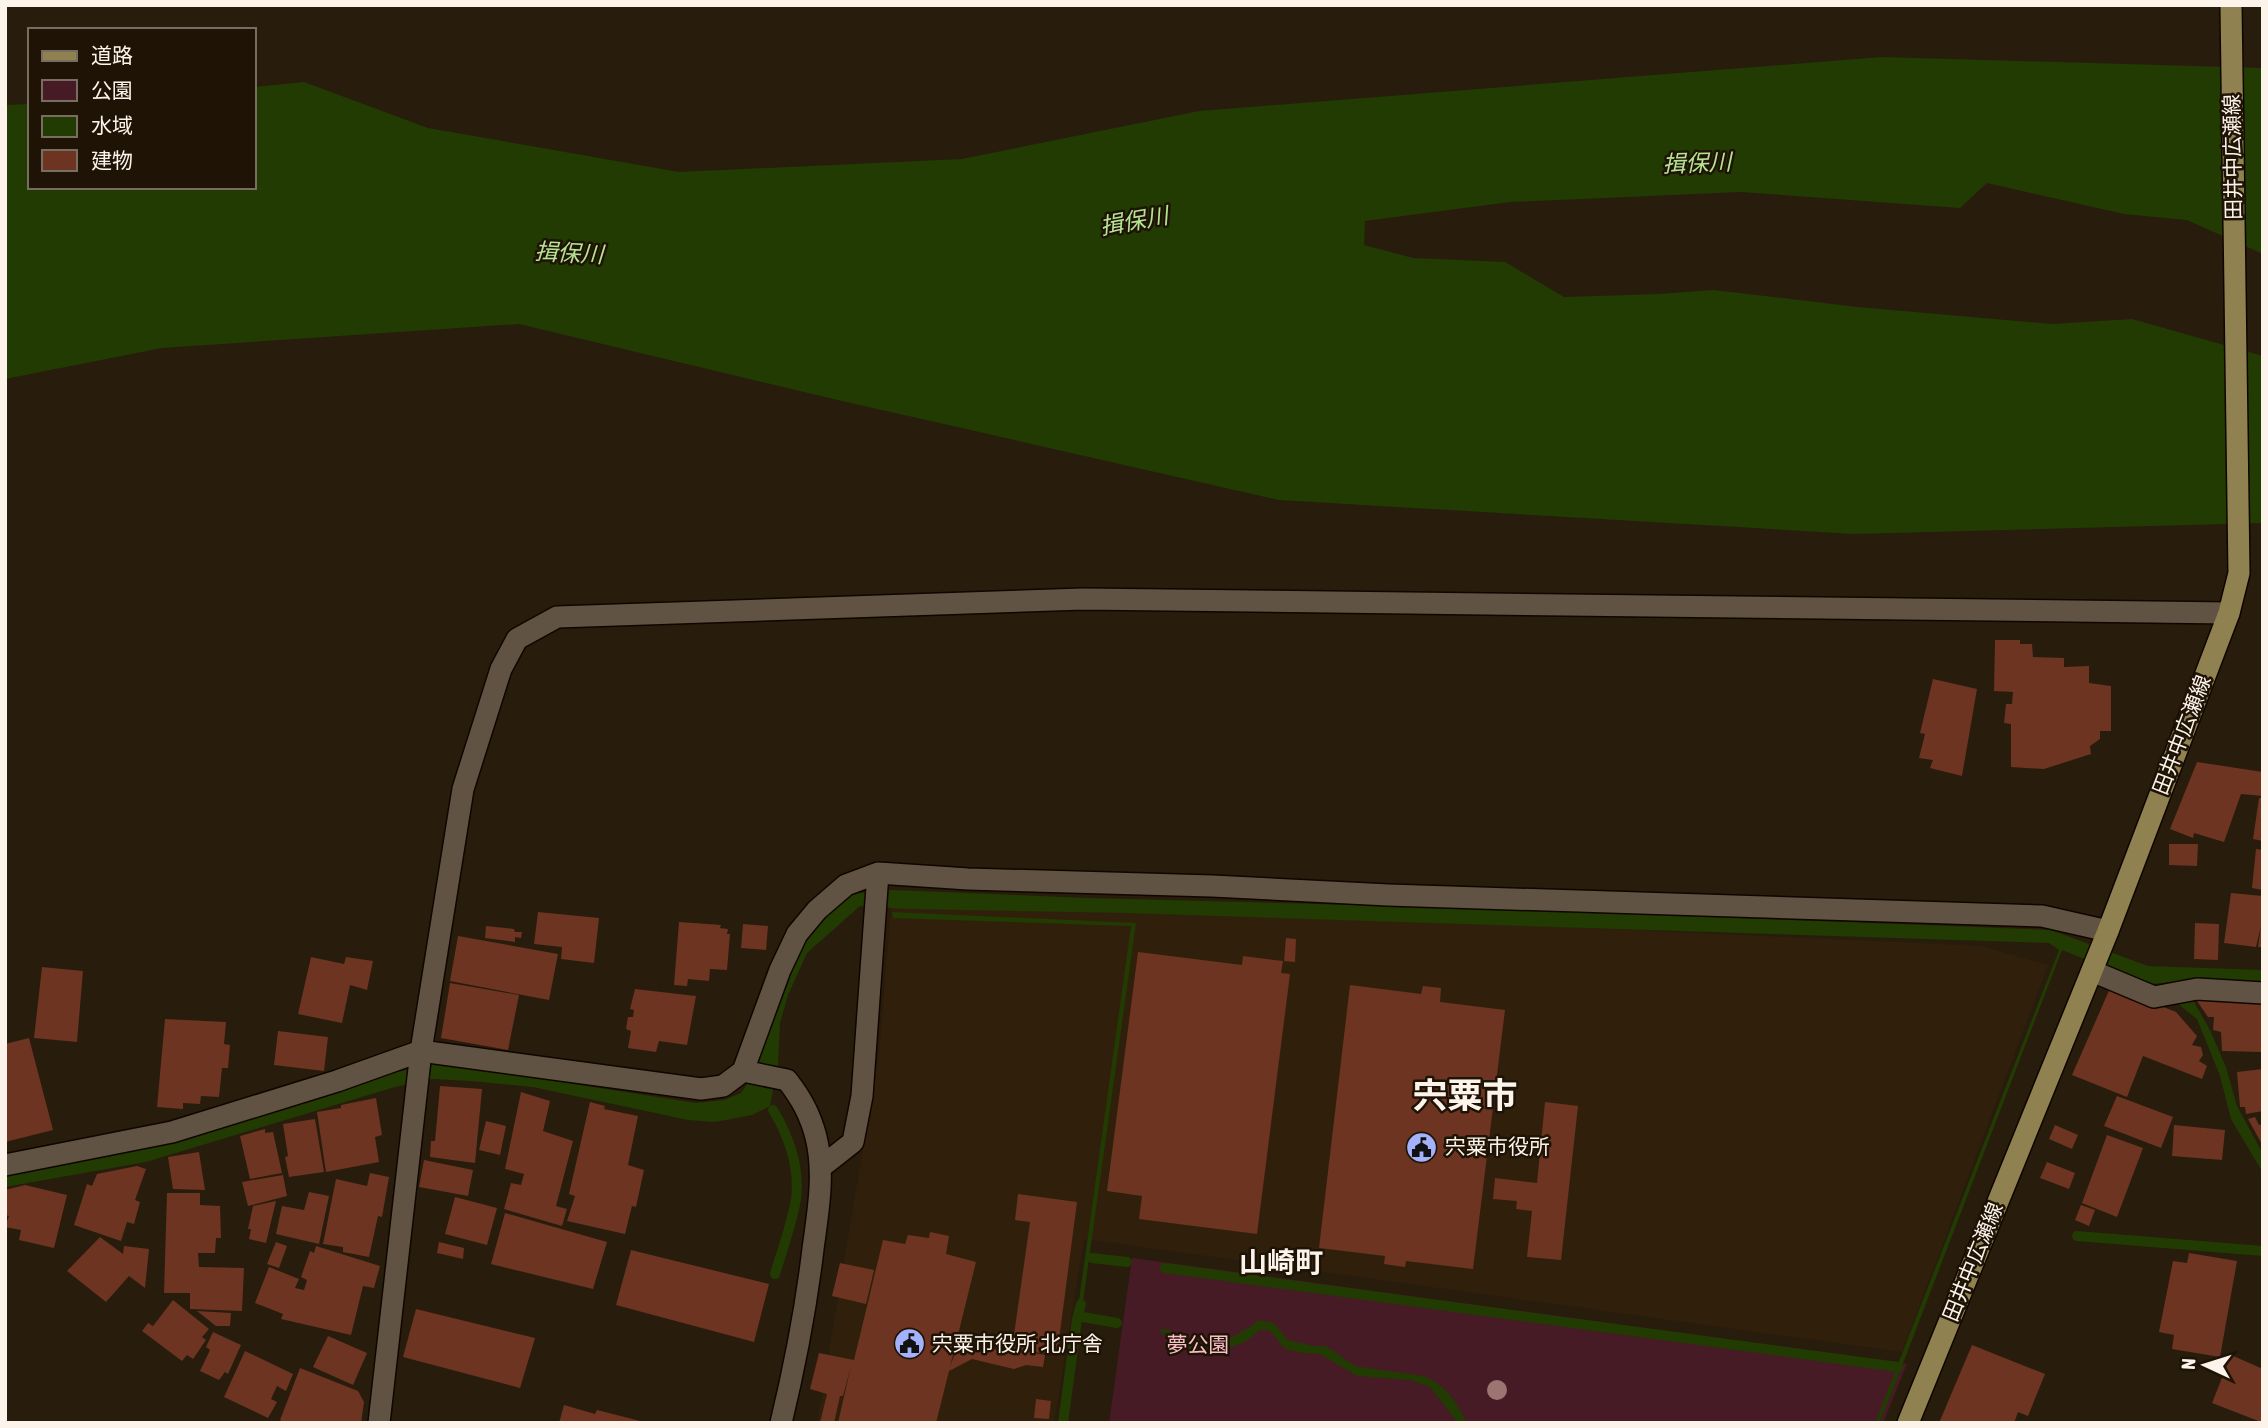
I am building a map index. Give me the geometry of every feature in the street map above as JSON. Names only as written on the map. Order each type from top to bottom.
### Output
[{"type":"main road","name":"田井中広瀬線","points":[[1908,1423],[2108,931],[2229,612],[2239,573],[2231,5]]},
{"type":"street","points":[[379,1423],[421,1051],[463,789],[501,669],[517,639],[557,617],[1083,599],[2229,612]]},
{"type":"street","points":[[820,1168],[853,1142],[862,1096],[878,873]]},
{"type":"street","points":[[5,1165],[172,1132],[337,1081],[421,1051],[701,1089],[723,1086],[743,1071],[779,970],[797,934],[817,910],[846,885],[878,873],[968,879],[1212,886],[1388,895],[2042,916],[2108,931]]},
{"type":"street","points":[[2092,971],[2154,997],[2197,989],[2263,993]]},
{"type":"street","points":[[743,1071],[787,1080],[795,1089],[810,1116],[820,1168],[818,1216],[809,1285],[797,1357],[780,1423]]},
{"type":"shaded area","name":"宍粟市役所","points":[[892,896],[1982,946],[2048,965],[1902,1352],[1084,1239],[1054,1423],[817,1423],[879,1054]]},
{"type":"green space","name":"夢公園","points":[[1132,1258],[1907,1364],[1883,1423],[1109,1423]]},
{"type":"water","name":"揖保川","points":[[1882,57],[2263,68],[2263,254],[2187,220],[2124,214],[1987,183],[1960,208],[1741,192],[1510,202],[1365,221],[1364,245],[1413,258],[1505,262],[1564,297],[1713,290],[1858,307],[2052,324],[2132,319],[2263,356],[2263,523],[1854,534],[1279,500],[842,401],[519,324],[162,348],[5,379],[5,105],[28,104],[28,189],[256,189],[256,87],[304,82],[428,128],[679,172],[962,159],[1199,111]]},
{"type":"water","points":[[892,890],[1505,909],[2051,930],[2148,966],[2263,970],[2263,981],[2187,981],[2194,1002],[2226,1067],[2237,1106],[2263,1154],[2263,1173],[2231,1119],[2220,1076],[2197,1019],[2178,1004],[2166,983],[2148,984],[2062,950],[1892,1392],[1879,1423],[1875,1423],[2059,950],[2049,943],[860,906],[807,953],[788,995],[780,1023],[778,1064],[770,1106],[752,1115],[715,1122],[688,1120],[533,1087],[433,1079],[395,1087],[146,1162],[5,1187],[5,1174],[123,1152],[375,1077],[438,1063],[696,1103],[724,1100],[741,1093],[747,1084],[794,952],[830,912],[852,894]]},
{"type":"water","points":[[892,912],[1136,923],[1081,1316],[1077,1315],[1131,926],[893,918]]},
{"type":"water","points":[[1259,1320],[1274,1323],[1288,1340],[1326,1346],[1355,1366],[1424,1376],[1439,1384],[1450,1395],[1467,1423],[1458,1423],[1430,1387],[1410,1380],[1357,1376],[1320,1354],[1285,1349],[1269,1330],[1259,1330],[1245,1342],[1215,1351],[1213,1354],[1175,1346],[1171,1344],[1169,1336],[1160,1332],[1160,1329],[1171,1330],[1176,1339],[1211,1342],[1238,1334]]},
{"type":"building","points":[[1995,640],[2020,640],[2020,644],[2032,644],[2033,657],[2064,658],[2064,667],[2089,666],[2089,683],[2111,686],[2111,731],[2100,731],[2100,739],[2090,746],[2091,754],[2044,769],[2011,767],[2011,724],[2004,723],[2006,704],[2012,704],[2013,692],[1994,691]]},
{"type":"building","points":[[1933,679],[1977,689],[1962,776],[1930,768],[1933,760],[1919,758],[1925,734],[1920,733]]},
{"type":"building","points":[[2197,762],[2263,772],[2263,796],[2241,794],[2224,842],[2194,833],[2193,838],[2170,829]]},
{"type":"building","points":[[2259,798],[2263,798],[2263,841],[2253,839]]},
{"type":"building","points":[[2169,844],[2198,844],[2197,866],[2169,865]]},
{"type":"building","points":[[2256,849],[2263,850],[2263,890],[2252,888]]},
{"type":"building","points":[[2231,893],[2263,896],[2263,947],[2258,947],[2261,926],[2256,947],[2224,943]]},
{"type":"building","points":[[538,912],[599,918],[594,963],[561,959],[562,947],[534,944]]},
{"type":"building","points":[[679,922],[721,925],[720,928],[728,929],[727,934],[730,934],[727,970],[710,969],[709,981],[688,979],[687,986],[674,985]]},
{"type":"building","points":[[2195,923],[2219,924],[2218,960],[2194,959]]},
{"type":"building","points":[[743,924],[768,926],[766,950],[741,948]]},
{"type":"building","points":[[486,926],[514,929],[515,932],[522,932],[521,938],[515,937],[515,942],[485,938]]},
{"type":"building","points":[[458,936],[558,954],[549,1000],[450,981]]},
{"type":"building","points":[[1286,938],[1296,939],[1295,962],[1284,961]]},
{"type":"building","points":[[1138,952],[1242,965],[1243,956],[1283,961],[1281,973],[1290,974],[1257,1234],[1139,1219],[1142,1196],[1107,1191]]},
{"type":"building","points":[[311,957],[344,964],[346,957],[373,961],[367,990],[350,985],[342,1023],[298,1014]]},
{"type":"building","points":[[42,967],[83,971],[77,1042],[34,1038]]},
{"type":"building","points":[[450,983],[519,995],[508,1050],[441,1038]]},
{"type":"building","points":[[1350,985],[1421,994],[1423,986],[1441,988],[1440,1002],[1505,1010],[1473,1269],[1406,1261],[1405,1267],[1384,1264],[1385,1256],[1319,1248]]},
{"type":"building","points":[[2111,986],[2176,1012],[2197,1036],[2192,1045],[2201,1047],[2203,1055],[2199,1061],[2207,1066],[2202,1079],[2143,1056],[2127,1097],[2072,1075]]},
{"type":"building","points":[[635,989],[696,996],[687,1045],[659,1041],[656,1052],[628,1048],[631,1031],[626,1029],[628,1017],[633,1017],[634,1010],[630,1009]]},
{"type":"building","points":[[2197,1001],[2256,1001],[2256,1004],[2263,1004],[2262,1052],[2222,1051],[2221,1032],[2213,1030],[2214,1017],[2208,1017]]},
{"type":"building","points":[[165,1019],[226,1022],[224,1044],[230,1045],[228,1068],[222,1068],[219,1097],[201,1096],[200,1104],[183,1103],[183,1109],[157,1107]]},
{"type":"building","points":[[278,1031],[328,1037],[324,1071],[274,1065]]},
{"type":"building","points":[[29,1038],[53,1130],[5,1142],[5,1044]]},
{"type":"building","points":[[2263,1069],[2263,1111],[2246,1114],[2245,1107],[2240,1107],[2237,1072]]},
{"type":"building","points":[[440,1086],[482,1089],[475,1163],[430,1157],[431,1141],[435,1141]]},
{"type":"building","points":[[521,1092],[550,1101],[543,1131],[573,1141],[556,1206],[567,1209],[562,1226],[504,1209],[511,1183],[521,1185],[524,1174],[505,1169]]},
{"type":"building","points":[[2117,1096],[2173,1117],[2161,1148],[2104,1126]]},
{"type":"building","points":[[376,1098],[382,1135],[375,1137],[379,1162],[326,1172],[317,1112]]},
{"type":"building","points":[[590,1102],[605,1106],[604,1109],[638,1116],[628,1165],[644,1170],[636,1207],[632,1206],[625,1234],[567,1221],[575,1196],[569,1194]]},
{"type":"building","points":[[1545,1102],[1578,1106],[1561,1260],[1527,1257],[1532,1211],[1516,1209],[1517,1201],[1493,1199],[1495,1178],[1537,1183]]},
{"type":"building","points":[[2255,1117],[2259,1125],[2263,1124],[2263,1146],[2248,1119]]},
{"type":"building","points":[[315,1119],[324,1172],[289,1177],[283,1124]]},
{"type":"building","points":[[486,1121],[506,1126],[500,1155],[479,1150]]},
{"type":"building","points":[[2055,1125],[2078,1135],[2072,1149],[2049,1139]]},
{"type":"building","points":[[2174,1125],[2225,1130],[2222,1160],[2172,1156]]},
{"type":"building","points":[[265,1129],[265,1133],[273,1132],[282,1173],[250,1179],[240,1136]]},
{"type":"building","points":[[2107,1135],[2143,1148],[2117,1217],[2082,1203]]},
{"type":"building","points":[[199,1152],[205,1190],[173,1189],[168,1157]]},
{"type":"building","points":[[424,1160],[473,1170],[468,1196],[419,1187]]},
{"type":"building","points":[[2047,1162],[2075,1173],[2069,1189],[2040,1178]]},
{"type":"building","points":[[137,1166],[146,1169],[135,1200],[140,1202],[134,1224],[127,1222],[121,1241],[74,1225],[87,1184],[92,1186],[97,1174]]},
{"type":"building","points":[[370,1173],[389,1177],[382,1217],[378,1216],[369,1257],[343,1252],[343,1247],[323,1244],[336,1179],[367,1186]]},
{"type":"building","points":[[283,1175],[287,1196],[248,1206],[242,1182]]},
{"type":"building","points":[[25,1185],[67,1195],[54,1248],[19,1240],[21,1230],[5,1227],[9,1216],[5,1215],[5,1190]]},
{"type":"building","points":[[309,1192],[329,1196],[319,1244],[276,1234],[282,1206],[304,1210]]},
{"type":"building","points":[[167,1193],[200,1193],[200,1205],[220,1206],[221,1238],[216,1238],[215,1253],[198,1253],[199,1267],[244,1268],[242,1311],[190,1309],[190,1293],[164,1293]]},
{"type":"building","points":[[1018,1194],[1077,1202],[1057,1355],[1018,1350],[1045,1355],[1043,1367],[1026,1365],[1014,1369],[972,1359],[949,1371],[936,1423],[838,1423],[851,1366],[834,1423],[820,1423],[827,1394],[810,1389],[819,1353],[854,1360],[883,1240],[905,1244],[908,1235],[929,1238],[930,1232],[949,1236],[946,1254],[976,1262],[950,1367],[955,1353],[973,1344],[1013,1354],[1030,1222],[1015,1220]]},
{"type":"building","points":[[455,1197],[497,1208],[487,1245],[445,1234]]},
{"type":"building","points":[[276,1201],[266,1243],[249,1239],[251,1229],[248,1229],[253,1206]]},
{"type":"building","points":[[2081,1205],[2095,1210],[2089,1226],[2075,1220]]},
{"type":"building","points":[[505,1213],[607,1242],[593,1289],[491,1264]]},
{"type":"building","points":[[100,1237],[123,1254],[124,1246],[149,1249],[145,1288],[129,1276],[106,1302],[67,1271]]},
{"type":"building","points":[[276,1242],[287,1246],[279,1268],[267,1264]]},
{"type":"building","points":[[439,1242],[464,1248],[463,1259],[437,1253]]},
{"type":"building","points":[[316,1246],[380,1266],[374,1288],[363,1286],[351,1335],[281,1319],[283,1314],[255,1303],[269,1267],[299,1279],[295,1288],[304,1290],[307,1280],[301,1277],[310,1251],[314,1253]]},
{"type":"building","points":[[631,1250],[769,1284],[754,1342],[616,1305]]},
{"type":"building","points":[[2189,1253],[2237,1261],[2220,1357],[2172,1349],[2174,1335],[2159,1332],[2173,1261],[2187,1263]]},
{"type":"building","points":[[840,1263],[874,1270],[866,1304],[832,1296]]},
{"type":"building","points":[[173,1300],[209,1329],[202,1337],[206,1340],[193,1359],[187,1355],[182,1361],[142,1331],[148,1323],[153,1326]]},
{"type":"building","points":[[416,1309],[535,1338],[520,1388],[403,1357]]},
{"type":"building","points":[[197,1311],[231,1313],[230,1326],[216,1326]]},
{"type":"building","points":[[213,1332],[241,1345],[228,1374],[225,1372],[219,1380],[200,1371],[210,1350],[206,1347]]},
{"type":"building","points":[[328,1336],[367,1353],[353,1385],[313,1367]]},
{"type":"building","points":[[1972,1345],[2045,1374],[2028,1416],[2018,1412],[2014,1423],[1939,1423]]},
{"type":"building","points":[[245,1351],[293,1374],[286,1391],[277,1386],[271,1399],[277,1402],[268,1418],[224,1397]]},
{"type":"building","points":[[2231,1355],[2263,1369],[2261,1422],[2212,1403]]},
{"type":"building","points":[[300,1368],[358,1391],[364,1402],[361,1423],[285,1423],[280,1420]]},
{"type":"building","points":[[1036,1399],[1051,1401],[1049,1419],[1034,1418]]},
{"type":"building","points":[[564,1405],[595,1414],[597,1410],[648,1423],[559,1423]]},
{"type":"waterway","points":[[773,1110],[792,1153],[797,1187],[792,1218],[775,1274]]},
{"type":"waterway","points":[[2077,1236],[2263,1251]]},
{"type":"waterway","points":[[1092,1258],[1127,1262]]},
{"type":"waterway","points":[[1165,1268],[1898,1367]]},
{"type":"waterway","points":[[1063,1423],[1081,1304]]},
{"type":"waterway","points":[[1083,1317],[1117,1323]]},
{"type":"place","name":"宍粟市役所","points":[[1422,1147]]},
{"type":"place","name":"宍粟市役所 北庁舎","points":[[909,1344]]},
{"type":"district","name":"宍粟市","points":[[1465,1096]]},
{"type":"district","name":"山崎町","points":[[1281,1262]]}]
